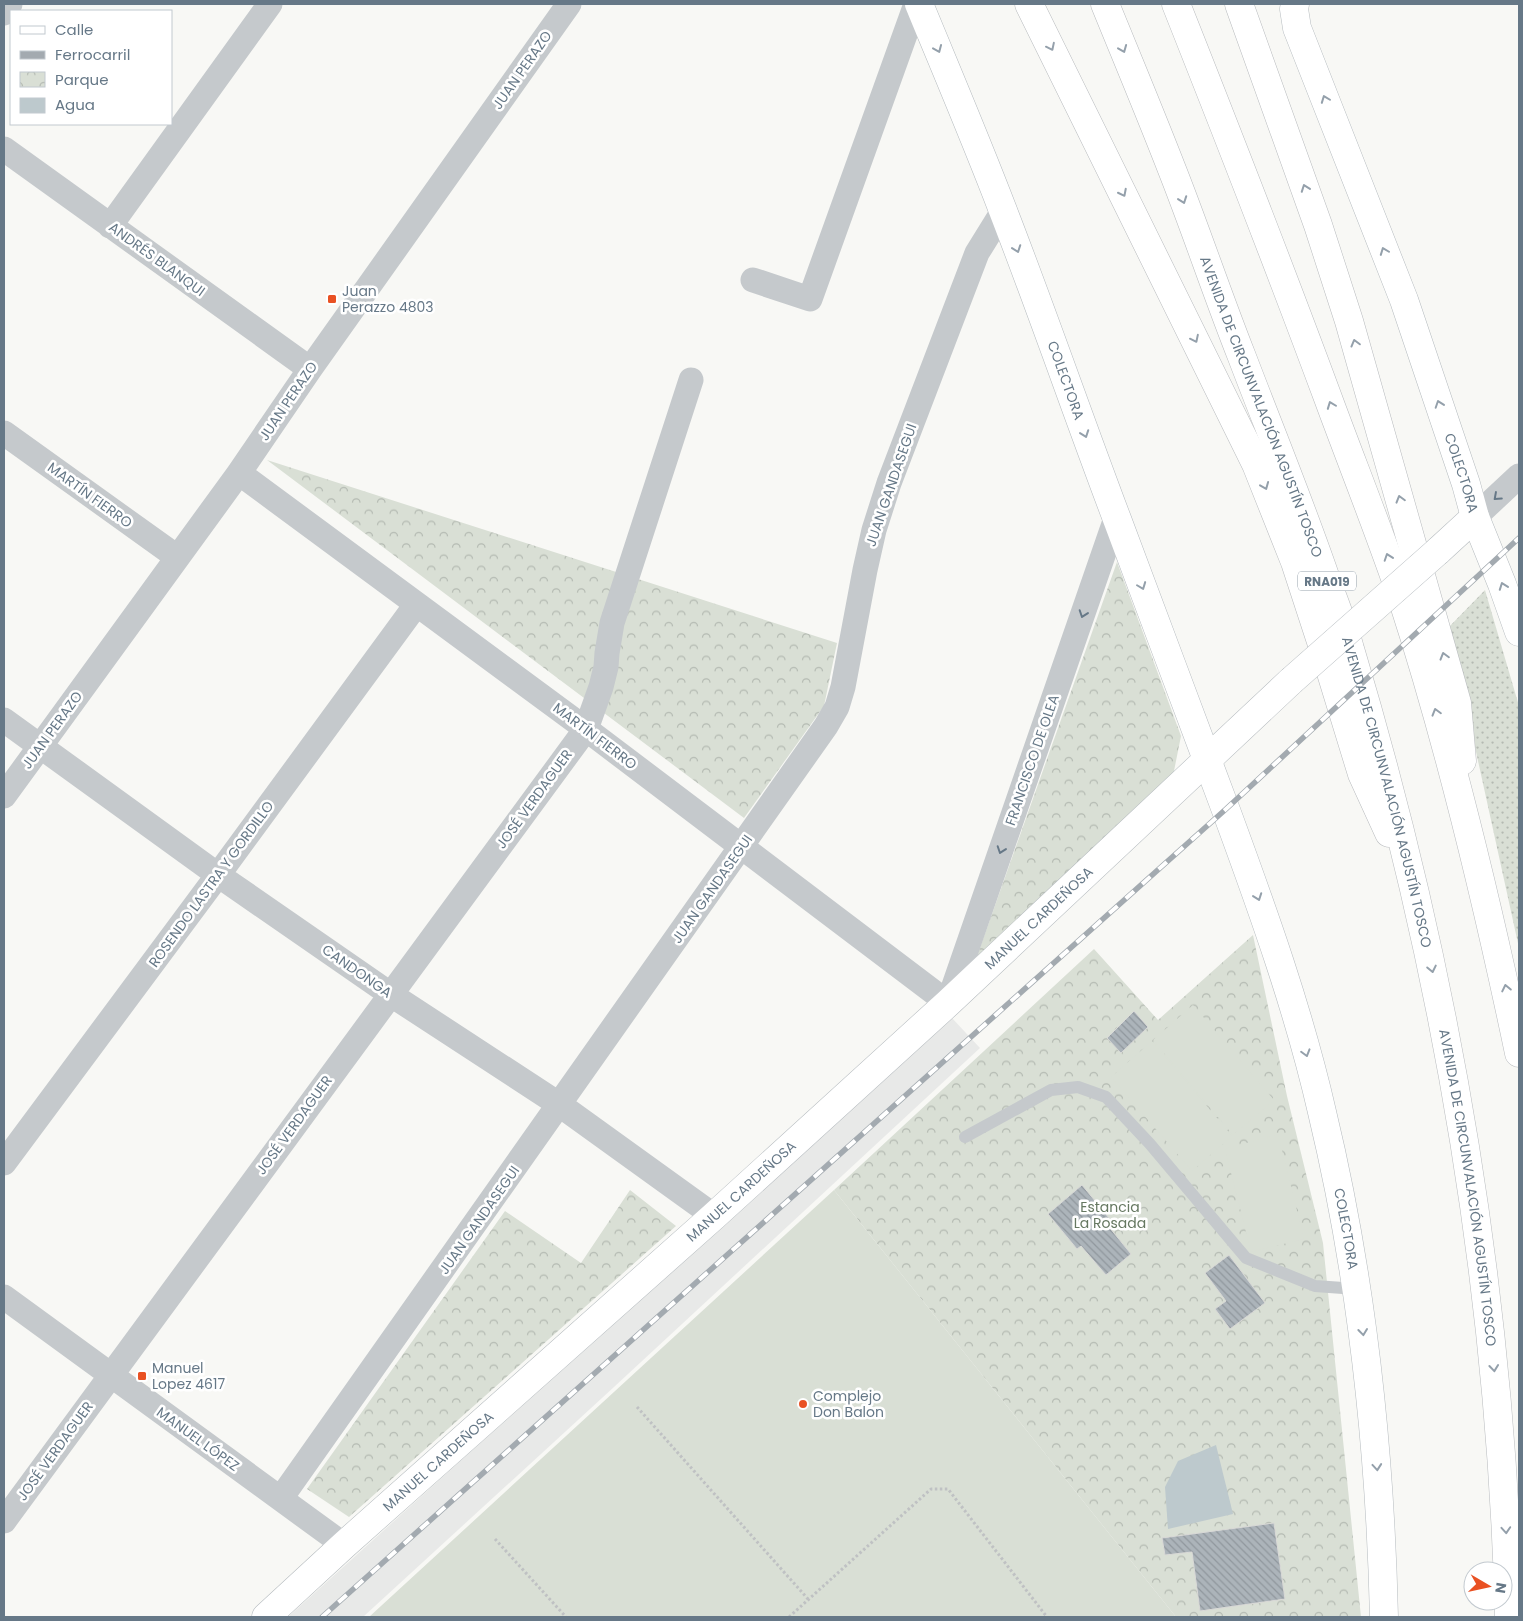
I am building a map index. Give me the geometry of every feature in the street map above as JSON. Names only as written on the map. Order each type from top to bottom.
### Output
[{"type":"main road","name":"COLECTORA","points":[[918,4],[962,106],[1003,211],[1207,758],[1260,903],[1288,988],[1322,1110],[1353,1261],[1373,1418],[1380,1509],[1384,1617]]},
{"type":"main road","points":[[1029,4],[1256,464],[1295,562],[1362,774],[1415,890]]},
{"type":"main road","name":"AVENIDA DE CIRCUNVALACIÓN AGUSTÍN TOSCO","points":[[1105,4],[1172,170],[1324,571],[1349,645],[1396,809],[1415,890],[1455,1089],[1484,1281],[1497,1399],[1508,1558],[1509,1617]]},
{"type":"main road","points":[[1176,4],[1302,326],[1386,553],[1422,662],[1470,842],[1500,963],[1519,1053]]},
{"type":"main road","points":[[1239,4],[1318,225],[1349,320],[1452,684],[1457,703],[1470,842]]},
{"type":"main road","name":"COLECTORA","points":[[1294,4],[1297,28],[1404,300],[1466,484],[1474,517],[1499,576],[1519,632]]},
{"type":"main road","name":"MANUEL CARDEÑOSA","points":[[266,1617],[344,1545],[714,1216],[948,1002],[1207,758],[1474,517]]},
{"type":"street","points":[[4,13],[10,4]]},
{"type":"street","points":[[110,226],[270,4]]},
{"type":"street","name":"JUAN PERAZO","points":[[4,796],[239,473],[310,369],[569,4]]},
{"type":"street","points":[[753,280],[810,299],[918,4]]},
{"type":"street","name":"ANDRÉS BLANQUI","points":[[4,150],[310,369]]},
{"type":"street","name":"JUAN GANDASEGUI","points":[[281,1498],[560,1105],[826,726],[837,707],[843,687],[874,530],[889,483],[977,253],[1003,211]]},
{"type":"street","name":"JOSÉ VERDAGUER","points":[[4,1521],[586,729],[605,674],[612,623],[691,380]]},
{"type":"street","name":"MARTÍN FIERRO","points":[[4,433],[177,557]]},
{"type":"street","name":"MARTÍN FIERRO","points":[[239,473],[586,729],[948,1002]]},
{"type":"street","points":[[1474,517],[1519,476]]},
{"type":"street","name":"FRANCISCO DE OLEA","points":[[948,1002],[1116,518]]},
{"type":"street","name":"ROSENDO LASTRA Y GORDILLO","points":[[4,1163],[416,605]]},
{"type":"street","name":"CANDONGA","points":[[4,720],[218,875],[390,994],[560,1105],[714,1216]]},
{"type":"street","name":"MANUEL LÓPEZ","points":[[4,1297],[344,1545]]},
{"type":"lane","points":[[965,1137],[1051,1090],[1078,1087],[1106,1098],[1150,1144],[1246,1258],[1315,1286],[1357,1289]]},
{"type":"path","points":[[637,1407],[808,1600]]},
{"type":"path","points":[[788,1617],[931,1489],[948,1489],[1047,1617]]},
{"type":"path","points":[[495,1540],[566,1617]]},
{"type":"shaded area","points":[[951,1017],[980,1048],[363,1617],[288,1617]]},
{"type":"green space","points":[[267,460],[837,643],[824,706],[744,818]]},
{"type":"green space","points":[[1117,562],[1181,736],[1173,776],[976,959]]},
{"type":"green space","points":[[1485,590],[1519,706],[1519,948],[1466,706],[1447,629]]},
{"type":"green space","name":"Estancia La Rosada","points":[[1253,935],[1287,1096],[1323,1243],[1361,1617],[1176,1617],[834,1190],[1094,949],[1158,1020]]},
{"type":"green space","points":[[1193,1005],[1274,1100],[1233,1135],[1153,1040]]},
{"type":"green space","points":[[1152,1041],[1232,1136],[1192,1171],[1111,1077]]},
{"type":"green space","points":[[1278,1134],[1304,1239],[1251,1252],[1225,1149]]},
{"type":"green space","points":[[630,1190],[676,1226],[349,1517],[307,1489],[505,1211],[581,1263]]},
{"type":"green space","name":"Complejo Don Balon","points":[[834,1190],[1176,1617],[369,1617]]},
{"type":"water","points":[[1216,1445],[1233,1514],[1168,1529],[1165,1487],[1178,1461]]},
{"type":"building","points":[[1134,1011],[1148,1027],[1121,1053],[1107,1038]]},
{"type":"building","points":[[1082,1185],[1109,1218],[1105,1222],[1131,1254],[1106,1275],[1081,1246],[1077,1249],[1048,1214]]},
{"type":"building","points":[[1229,1255],[1265,1303],[1230,1329],[1215,1309],[1226,1301],[1205,1273]]},
{"type":"building","points":[[1274,1523],[1285,1599],[1200,1611],[1192,1552],[1165,1555],[1162,1538]]},
{"type":"railway","points":[[322,1617],[1226,809],[1519,538]]},
{"type":"place","name":"Juan Perazzo 4803","points":[[332,299]]},
{"type":"place","name":"Manuel Lopez 4617","points":[[142,1376]]},
{"type":"place","name":"Complejo Don Balon","points":[[803,1404]]}]
